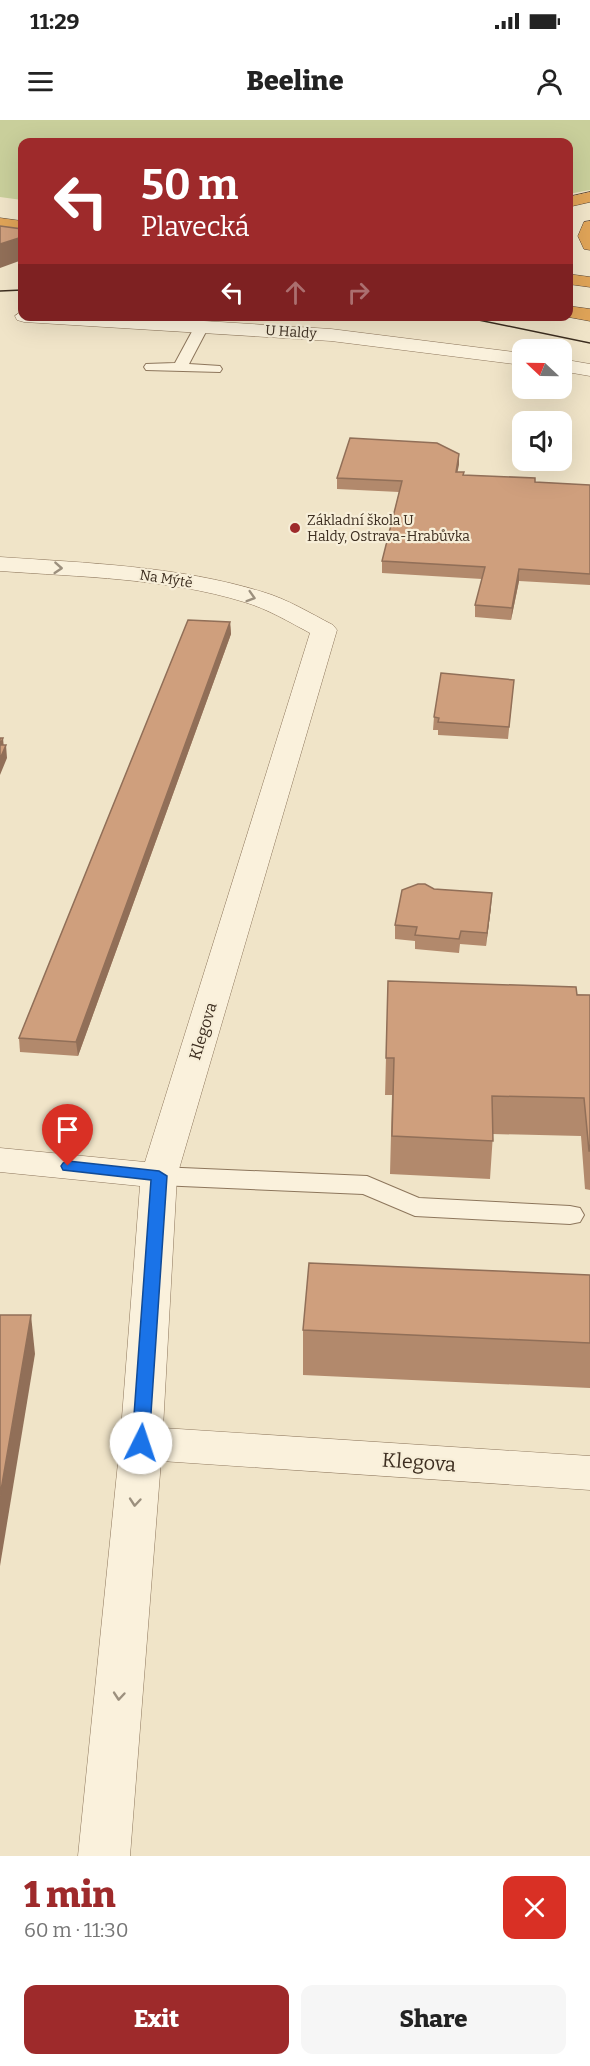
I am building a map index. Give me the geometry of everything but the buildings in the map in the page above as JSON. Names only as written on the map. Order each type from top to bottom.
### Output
[{"type":"highway","points":[[573,201],[590,197]]},
{"type":"highway","points":[[1,218],[18,216]]},
{"type":"highway","points":[[590,226],[587,236],[590,245]]},
{"type":"highway","points":[[573,280],[590,282]]},
{"type":"highway","points":[[573,295],[590,297]]},
{"type":"highway","points":[[573,313],[590,315]]},
{"type":"street","name":"U Haldy","points":[[110,321],[331,335],[512,358]]},
{"type":"street","points":[[572,367],[590,370]]},
{"type":"street","name":"Na Mýtě","points":[[0,564],[151,575],[206,585],[256,598],[324,630]]},
{"type":"street","name":"Klegova","points":[[104,1856],[141,1443],[159,1176],[324,630]]},
{"type":"street","points":[[0,1160],[159,1176]]},
{"type":"street","name":"Klegova","points":[[141,1443],[590,1473]]},
{"type":"lane","points":[[180,368],[202,326]]},
{"type":"lane","points":[[151,367],[215,369]]},
{"type":"lane","points":[[159,1176],[368,1185],[415,1207],[570,1215]]},
{"type":"green space","points":[[0,120],[590,120],[590,190],[573,193],[573,138],[18,138],[18,199],[0,197]]},
{"type":"tram line","points":[[0,291],[18,290]]},
{"type":"tram line","points":[[483,321],[590,343]]},
{"type":"place","name":"Základní škola U Haldy, Ostrava-Hrabůvka","points":[[295,528]]},
{"type":"route","points":[[68,1166],[159,1176],[141,1443]]}]
